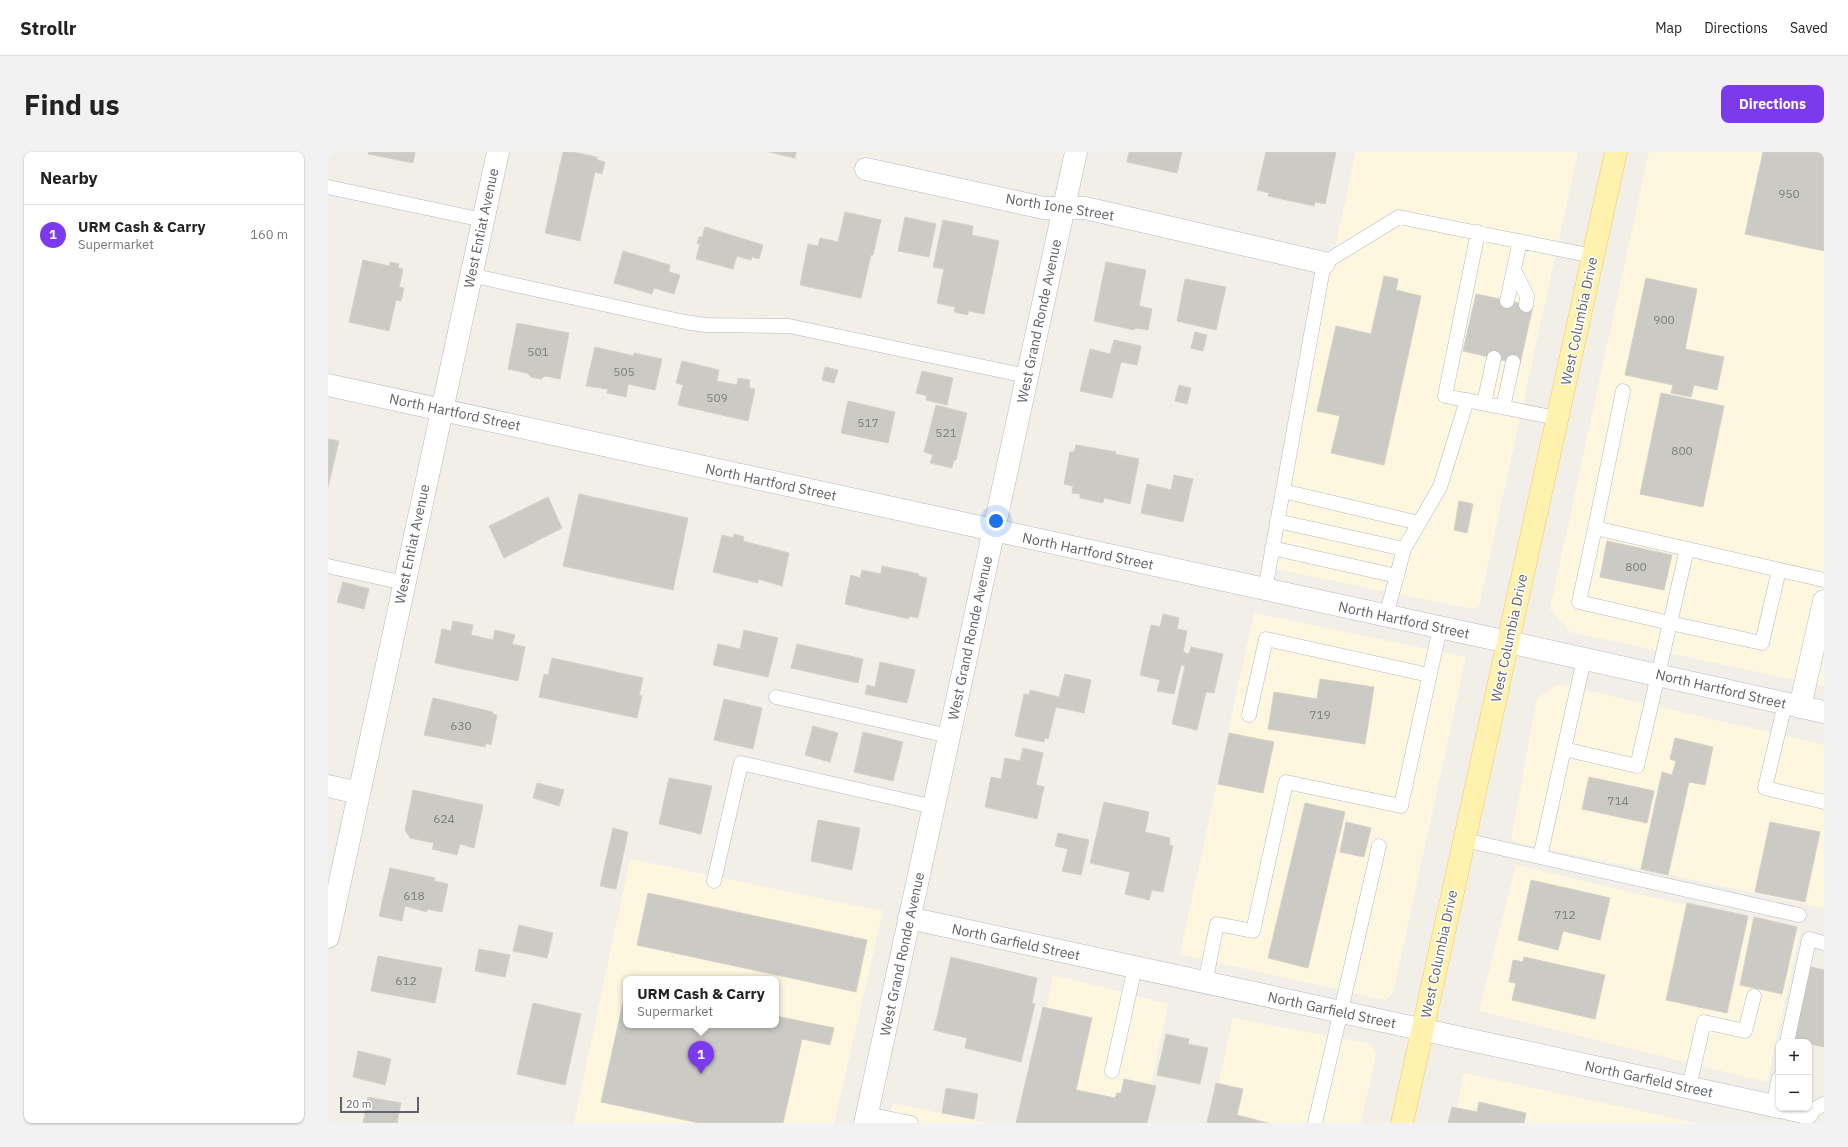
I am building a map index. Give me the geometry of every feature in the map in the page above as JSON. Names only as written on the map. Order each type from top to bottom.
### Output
[{"type":"main road","name":"West Columbia Drive","points":[[1402,1123],[1616,152]]},
{"type":"street","name":"West Entiat Avenue","points":[[328,937],[470,275],[498,152]]},
{"type":"street","name":"West Grand Ronde Avenue","points":[[866,1118],[1076,152]]},
{"type":"street","name":"North Ione Street","points":[[866,169],[1044,208],[1084,208],[1324,263]]},
{"type":"street","name":"North Hartford Street","points":[[328,385],[1824,712]]},
{"type":"street","points":[[1792,705],[1824,601]]},
{"type":"street","points":[[328,786],[359,794]]},
{"type":"street","name":"North Garfield Street","points":[[909,918],[1776,1106]]},
{"type":"lane","points":[[328,187],[483,220]]},
{"type":"lane","points":[[1265,590],[1324,263],[1400,217],[1593,256]]},
{"type":"lane","points":[[1478,232],[1445,396],[1557,418]]},
{"type":"lane","points":[[1507,301],[1520,241]]},
{"type":"lane","points":[[1514,270],[1527,296],[1526,305]]},
{"type":"lane","points":[[470,275],[685,322],[705,325],[789,326],[1027,376]]},
{"type":"lane","points":[[1484,403],[1494,358]]},
{"type":"lane","points":[[1503,407],[1513,362]]},
{"type":"lane","points":[[1623,391],[1579,602],[1762,643],[1779,570]]},
{"type":"lane","points":[[1386,616],[1404,549],[1440,487],[1467,400]]},
{"type":"lane","points":[[1283,490],[1419,523]]},
{"type":"lane","points":[[1277,521],[1404,549]]},
{"type":"lane","points":[[1595,528],[1824,580]]},
{"type":"lane","points":[[1272,548],[1397,576]]},
{"type":"lane","points":[[1564,749],[1637,766],[1687,549]]},
{"type":"lane","points":[[328,566],[404,583]]},
{"type":"lane","points":[[1205,982],[1217,924],[1253,931],[1286,782],[1401,806],[1440,628]]},
{"type":"lane","points":[[1250,715],[1266,639],[1429,675]]},
{"type":"lane","points":[[1540,857],[1584,659]]},
{"type":"lane","points":[[776,697],[949,736]]},
{"type":"lane","points":[[1792,705],[1765,788],[1824,801]]},
{"type":"lane","points":[[714,881],[741,763],[934,807]]},
{"type":"lane","points":[[1464,840],[1799,915]]},
{"type":"lane","points":[[1315,1123],[1379,846]]},
{"type":"lane","points":[[1788,1039],[1809,939],[1824,943]]},
{"type":"lane","points":[[1112,1071],[1135,967]]},
{"type":"lane","points":[[1689,1087],[1704,1022],[1745,1031],[1754,996]]},
{"type":"lane","points":[[866,1118],[911,1123]]},
{"type":"shaded area","points":[[1356,152],[1578,152],[1479,605],[1473,609],[1265,567]]},
{"type":"shaded area","points":[[1649,152],[1824,152],[1824,686],[1570,632],[1550,609]]},
{"type":"shaded area","points":[[1254,613],[1466,657],[1393,993],[1385,1000],[1180,954]]},
{"type":"shaded area","points":[[1559,684],[1824,745],[1824,908],[1511,841],[1537,698]]},
{"type":"shaded area","points":[[630,859],[883,911],[834,1123],[574,1123]]},
{"type":"shaded area","points":[[1516,865],[1800,932],[1767,1082],[1479,1011]]},
{"type":"shaded area","points":[[1053,975],[1168,1004],[1143,1123],[1022,1123]]},
{"type":"shaded area","points":[[1233,1018],[1367,1043],[1374,1048],[1376,1054],[1361,1123],[1210,1123]]},
{"type":"shaded area","points":[[1464,1073],[1696,1123],[1453,1123]]},
{"type":"shaded area","points":[[893,1103],[986,1123],[888,1123]]},
{"type":"building","points":[[369,152],[415,152],[413,163],[368,154]]},
{"type":"building","points":[[563,152],[573,152],[597,157],[597,160],[605,162],[602,174],[595,172],[580,241],[545,233]]},
{"type":"building","points":[[769,152],[796,152],[795,158]]},
{"type":"building","points":[[1129,152],[1182,152],[1177,173],[1127,162]]},
{"type":"building","points":[[1266,152],[1336,152],[1325,204],[1315,202],[1314,206],[1268,196],[1269,193],[1257,190]]},
{"type":"building","points":[[1763,152],[1824,152],[1824,251],[1745,234]]},
{"type":"building","points":[[845,212],[881,220],[861,298],[800,285],[808,244],[818,246],[820,238],[838,242]]},
{"type":"building","points":[[905,217],[936,224],[929,257],[898,251]]},
{"type":"building","points":[[943,220],[973,226],[972,235],[999,241],[984,314],[968,311],[968,315],[954,312],[955,307],[937,303],[944,269],[933,267]]},
{"type":"building","points":[[705,227],[763,245],[759,259],[752,257],[751,260],[737,256],[733,269],[696,259],[700,244],[697,243],[699,237],[702,237]]},
{"type":"building","points":[[623,251],[670,265],[669,272],[680,275],[674,294],[654,288],[652,294],[614,283]]},
{"type":"building","points":[[363,260],[389,266],[390,262],[399,264],[398,268],[403,269],[399,287],[404,288],[401,301],[396,300],[389,331],[349,322]]},
{"type":"building","points":[[1106,262],[1146,270],[1139,306],[1152,309],[1148,330],[1135,328],[1134,330],[1094,321]]},
{"type":"building","points":[[1384,276],[1398,279],[1396,290],[1421,296],[1384,465],[1331,453],[1340,416],[1317,411],[1336,326],[1371,334]]},
{"type":"building","points":[[1646,278],[1697,289],[1685,349],[1724,357],[1717,390],[1694,385],[1691,397],[1671,393],[1673,385],[1625,375]]},
{"type":"building","points":[[1185,279],[1226,287],[1216,330],[1177,321]]},
{"type":"building","points":[[1476,294],[1533,306],[1520,364],[1463,351]]},
{"type":"building","points":[[517,323],[569,333],[560,379],[545,376],[541,379],[531,377],[527,373],[508,369]]},
{"type":"building","points":[[1195,332],[1207,335],[1203,351],[1191,348]]},
{"type":"building","points":[[1114,340],[1141,346],[1137,365],[1121,362],[1112,398],[1080,391],[1090,349],[1110,354]]},
{"type":"building","points":[[595,347],[634,356],[634,353],[662,359],[655,390],[628,384],[626,397],[607,393],[608,389],[586,386]]},
{"type":"building","points":[[682,361],[719,370],[717,381],[737,385],[738,378],[750,380],[749,388],[755,389],[748,421],[678,405],[683,385],[676,383]]},
{"type":"building","points":[[825,367],[838,370],[834,383],[822,380]]},
{"type":"building","points":[[922,371],[953,378],[947,405],[926,400],[927,396],[916,393]]},
{"type":"building","points":[[1179,385],[1191,388],[1187,404],[1175,401]]},
{"type":"building","points":[[1661,393],[1724,406],[1703,507],[1640,494]]},
{"type":"building","points":[[848,401],[895,412],[888,443],[841,433]]},
{"type":"building","points":[[936,405],[967,413],[956,460],[954,460],[952,468],[930,463],[933,455],[924,452]]},
{"type":"building","points":[[328,439],[339,441],[328,487]]},
{"type":"building","points":[[1076,445],[1116,452],[1115,454],[1139,459],[1130,504],[1104,498],[1103,503],[1080,498],[1080,494],[1072,493],[1073,486],[1064,484],[1070,452],[1074,452]]},
{"type":"building","points":[[1174,475],[1193,479],[1183,522],[1141,513],[1147,484],[1171,490]]},
{"type":"building","points":[[579,494],[688,518],[673,590],[563,566]]},
{"type":"building","points":[[548,497],[562,528],[504,558],[489,526]]},
{"type":"building","points":[[1459,501],[1473,504],[1467,533],[1454,530]]},
{"type":"building","points":[[734,534],[744,537],[743,541],[789,553],[782,586],[758,579],[758,583],[713,572],[722,535],[733,538]]},
{"type":"building","points":[[1607,541],[1672,555],[1664,590],[1600,577]]},
{"type":"building","points":[[882,566],[919,574],[918,576],[927,578],[918,618],[909,616],[909,619],[845,604],[851,575],[860,578],[862,570],[881,574]]},
{"type":"building","points":[[343,582],[369,589],[364,609],[337,602]]},
{"type":"building","points":[[1163,614],[1179,618],[1177,629],[1187,631],[1183,652],[1189,654],[1191,647],[1223,654],[1214,693],[1206,692],[1197,730],[1172,724],[1185,666],[1181,665],[1174,694],[1157,691],[1160,680],[1140,675],[1151,625],[1160,627]]},
{"type":"building","points":[[453,621],[473,625],[471,635],[493,640],[495,630],[515,635],[512,644],[525,647],[518,681],[435,663],[442,629],[451,631]]},
{"type":"building","points":[[744,630],[778,638],[768,677],[713,665],[718,644],[740,649]]},
{"type":"building","points":[[797,644],[863,659],[858,683],[791,668]]},
{"type":"building","points":[[552,658],[643,678],[639,695],[642,696],[637,718],[539,697],[544,674],[548,675]]},
{"type":"building","points":[[880,662],[915,670],[907,703],[865,694],[867,685],[875,687]]},
{"type":"building","points":[[1065,674],[1091,680],[1084,713],[1056,707],[1048,739],[1045,738],[1044,742],[1015,736],[1024,694],[1029,695],[1030,690],[1059,697]]},
{"type":"building","points":[[1320,679],[1374,687],[1365,744],[1268,729],[1274,692],[1317,699]]},
{"type":"building","points":[[433,698],[493,712],[492,714],[497,715],[491,745],[486,743],[485,747],[424,735]]},
{"type":"building","points":[[724,699],[762,708],[753,749],[714,740]]},
{"type":"building","points":[[813,726],[838,733],[830,762],[805,755]]},
{"type":"building","points":[[863,732],[903,742],[893,781],[854,772]]},
{"type":"building","points":[[1229,733],[1274,742],[1263,793],[1218,784]]},
{"type":"building","points":[[1675,738],[1713,747],[1705,785],[1689,782],[1668,875],[1641,869],[1662,772],[1672,775],[1676,761],[1670,759]]},
{"type":"building","points":[[1023,748],[1043,753],[1036,785],[1044,787],[1037,819],[985,807],[991,777],[1001,779],[1005,758],[1020,761]]},
{"type":"building","points":[[1589,777],[1654,791],[1647,823],[1582,809]]},
{"type":"building","points":[[669,778],[712,786],[701,834],[659,824]]},
{"type":"building","points":[[537,783],[564,790],[559,806],[533,798]]},
{"type":"building","points":[[413,790],[483,805],[474,848],[460,844],[457,855],[432,849],[434,843],[410,838],[405,830]]},
{"type":"building","points":[[1104,802],[1149,812],[1145,832],[1170,838],[1169,845],[1173,846],[1163,892],[1152,890],[1149,900],[1125,894],[1130,872],[1090,863]]},
{"type":"building","points":[[1305,803],[1345,812],[1308,968],[1268,958]]},
{"type":"building","points":[[818,820],[860,828],[852,870],[811,861]]},
{"type":"building","points":[[1346,822],[1371,828],[1364,857],[1340,852]]},
{"type":"building","points":[[1770,822],[1820,832],[1805,902],[1755,892]]},
{"type":"building","points":[[613,828],[628,832],[616,889],[600,886]]},
{"type":"building","points":[[1058,833],[1089,840],[1081,875],[1062,871],[1068,849],[1055,846]]},
{"type":"building","points":[[390,868],[435,878],[434,881],[448,884],[442,912],[427,909],[427,912],[405,906],[402,921],[379,916]]},
{"type":"building","points":[[1531,880],[1610,898],[1600,940],[1563,931],[1558,950],[1518,940]]},
{"type":"building","points":[[648,893],[867,940],[856,992],[637,945]]},
{"type":"building","points":[[1687,903],[1748,916],[1727,1013],[1666,1000]]},
{"type":"building","points":[[1754,917],[1797,927],[1782,994],[1740,985]]},
{"type":"building","points":[[519,925],[553,933],[547,958],[513,951]]},
{"type":"building","points":[[479,949],[510,955],[505,977],[475,971]]},
{"type":"building","points":[[378,956],[442,968],[435,1003],[371,991]]},
{"type":"building","points":[[951,957],[1037,978],[1032,1003],[1035,1004],[1021,1062],[965,1048],[967,1038],[934,1030]]},
{"type":"building","points":[[1524,957],[1605,975],[1595,1019],[1512,1000],[1516,983],[1509,982],[1513,960],[1523,962]]},
{"type":"building","points":[[1811,967],[1824,970],[1824,1047],[1812,1044],[1812,1039],[1793,1039]]},
{"type":"building","points":[[533,1003],[581,1014],[565,1085],[517,1074]]},
{"type":"building","points":[[623,1003],[623,1028],[779,1028],[779,1017],[834,1028],[830,1045],[802,1039],[783,1123],[699,1123],[601,1102]]},
{"type":"building","points":[[1043,1007],[1092,1018],[1076,1090],[1115,1098],[1117,1093],[1121,1093],[1124,1079],[1156,1086],[1147,1123],[1016,1123]]},
{"type":"building","points":[[1166,1034],[1189,1039],[1188,1044],[1208,1048],[1200,1084],[1157,1075]]},
{"type":"building","points":[[358,1051],[391,1059],[385,1085],[353,1077]]},
{"type":"building","points":[[1216,1083],[1243,1089],[1237,1115],[1268,1123],[1207,1123]]},
{"type":"building","points":[[946,1088],[978,1094],[974,1119],[942,1113]]},
{"type":"building","points":[[368,1097],[401,1103],[397,1123],[363,1123]]},
{"type":"building","points":[[1479,1102],[1526,1113],[1524,1123],[1448,1123],[1452,1107],[1477,1112]]},
{"type":"place","name":"URM Cash & Carry","points":[[701,1074]]}]
